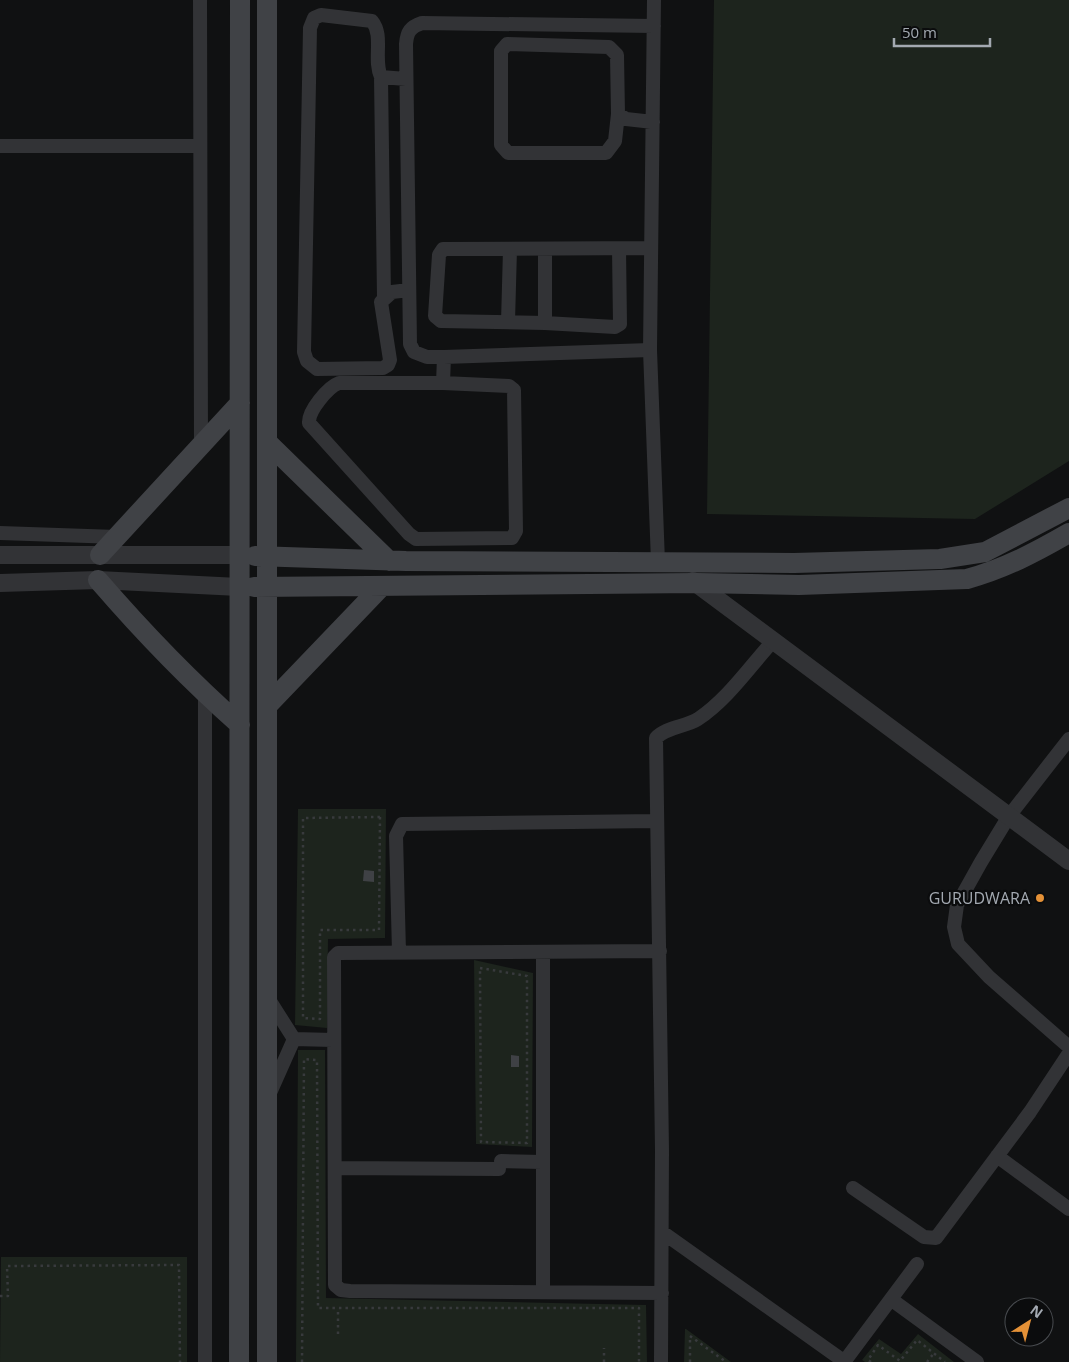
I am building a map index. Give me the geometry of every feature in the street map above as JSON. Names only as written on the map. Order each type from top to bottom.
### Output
[{"type":"main road","points":[[239,1362],[240,0]]},
{"type":"main road","points":[[267,0],[267,1362]]},
{"type":"main road","points":[[100,555],[240,403]]},
{"type":"main road","points":[[267,442],[389,561]]},
{"type":"main road","points":[[240,555],[389,561],[794,563],[961,557],[985,552],[1069,508]]},
{"type":"main road","points":[[239,587],[696,583],[799,584],[967,579],[1000,569],[1033,554],[1069,533]]},
{"type":"main road","points":[[98,580],[126,613],[205,694],[240,725]]},
{"type":"main road","points":[[267,706],[382,586]]},
{"type":"street","points":[[200,0],[201,446]]},
{"type":"street","points":[[654,0],[650,350],[658,562],[696,583],[1069,861]]},
{"type":"street","points":[[384,297],[381,77],[378,69],[378,28],[372,21],[321,15],[314,18],[310,28],[304,352],[307,362],[317,369],[383,368],[388,365],[390,360],[381,302],[384,297],[392,292],[409,290]]},
{"type":"street","points":[[650,350],[444,357],[427,356],[414,352],[410,344],[406,79],[407,34],[413,26],[422,23],[654,26]]},
{"type":"street","points":[[507,44],[609,47],[616,55],[618,114],[615,141],[613,147],[606,153],[508,153],[500,145],[501,51],[507,44]]},
{"type":"street","points":[[381,77],[406,79]]},
{"type":"street","points":[[618,114],[626,120],[652,122]]},
{"type":"street","points":[[0,146],[200,146]]},
{"type":"street","points":[[619,248],[620,324],[615,327],[545,323],[441,321],[435,316],[439,256],[443,249],[545,249],[619,248],[651,248]]},
{"type":"street","points":[[508,322],[510,249]]},
{"type":"street","points":[[545,249],[545,323]]},
{"type":"street","points":[[443,383],[444,357]]},
{"type":"street","points":[[339,383],[443,383],[509,386],[514,390],[516,531],[512,538],[416,539],[408,534],[309,423],[311,413],[330,388],[339,383]]},
{"type":"street","points":[[0,533],[117,537]]},
{"type":"street","points":[[0,555],[240,555]]},
{"type":"street","points":[[0,582],[98,580],[239,587]]},
{"type":"street","points":[[661,1362],[660,951],[656,738],[660,733],[684,726],[710,709],[774,640]]},
{"type":"street","points":[[205,694],[205,1362]]},
{"type":"street","points":[[1069,739],[1009,816],[957,905],[954,927],[958,944],[988,977],[1069,1047]]},
{"type":"street","points":[[399,952],[396,836],[402,824],[657,821]]},
{"type":"street","points":[[660,951],[348,952],[338,953],[334,957],[333,1040],[336,1168],[334,1279],[335,1285],[341,1290],[662,1293]]},
{"type":"street","points":[[543,952],[543,1291]]},
{"type":"street","points":[[267,998],[294,1039]]},
{"type":"street","points":[[294,1039],[333,1040]]},
{"type":"street","points":[[267,1098],[294,1039]]},
{"type":"street","points":[[852,1188],[924,1237],[936,1238],[1069,1054]]},
{"type":"street","points":[[997,1156],[1069,1209]]},
{"type":"street","points":[[336,1168],[500,1165],[542,1162]]},
{"type":"street","points":[[662,1232],[844,1362],[917,1264]]},
{"type":"street","points":[[892,1300],[977,1362]]},
{"type":"path","points":[[380,817],[379,930],[320,930],[320,1019],[303,1018],[303,818],[380,817]]},
{"type":"path","points":[[480,968],[526,976],[527,1143],[481,1142],[480,968]]},
{"type":"path","points":[[302,1362],[304,1059],[317,1060],[318,1308],[640,1308],[639,1362]]},
{"type":"path","points":[[0,1296],[8,1296],[7,1266],[179,1265],[180,1362]]},
{"type":"path","points":[[338,1308],[338,1334]]},
{"type":"path","points":[[690,1362],[690,1336],[726,1362]]},
{"type":"path","points":[[871,1362],[868,1360],[878,1346],[900,1361],[916,1340],[945,1362]]},
{"type":"path","points":[[604,1348],[604,1362]]},
{"type":"path","points":[[927,1362],[934,1353]]},
{"type":"shaded area","points":[[714,0],[1069,0],[1069,461],[975,519],[707,514]]},
{"type":"shaded area","points":[[298,809],[386,809],[385,938],[328,939],[327,1028],[295,1025]]},
{"type":"shaded area","points":[[474,960],[533,973],[532,1147],[476,1144]]},
{"type":"shaded area","points":[[298,1050],[325,1050],[326,1298],[646,1305],[647,1362],[296,1362]]},
{"type":"shaded area","points":[[1,1257],[187,1257],[187,1362],[0,1362]]},
{"type":"shaded area","points":[[686,1329],[731,1362],[684,1362]]},
{"type":"shaded area","points":[[918,1334],[954,1362],[865,1362],[862,1360],[879,1339],[901,1354]]},
{"type":"building","points":[[364,870],[374,871],[374,882],[363,881]]},
{"type":"building","points":[[511,1055],[519,1056],[519,1067],[511,1067]]},
{"type":"place","name":"GURUDWARA","points":[[1040,898]]}]
